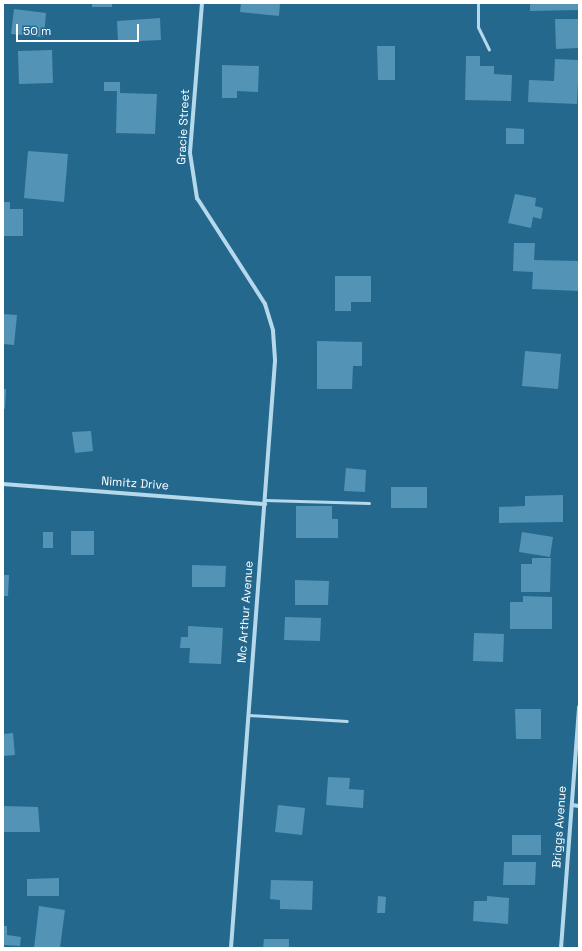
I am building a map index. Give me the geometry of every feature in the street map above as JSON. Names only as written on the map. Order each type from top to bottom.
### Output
[{"type":"street","name":"Gracie Street","points":[[202,3],[190,153],[192,174],[197,198],[205,215],[253,282]]},
{"type":"street","name":"Mc Arthur Avenue","points":[[231,948],[275,361],[273,331],[265,304],[253,282]]},
{"type":"street","name":"Nimitz Drive","points":[[3,484],[265,502]]},
{"type":"street","name":"Briggs Avenue","points":[[561,948],[579,707]]},
{"type":"street","points":[[572,805],[579,806]]},
{"type":"lane","points":[[478,3],[478,27],[489,50]]},
{"type":"lane","points":[[265,502],[369,503]]},
{"type":"lane","points":[[249,715],[347,722]]},
{"type":"building","points":[[92,3],[112,3],[112,7],[92,7]]},
{"type":"building","points":[[241,3],[280,3],[279,16],[240,12]]},
{"type":"building","points":[[530,3],[579,3],[579,10],[530,11]]},
{"type":"building","points":[[14,9],[46,13],[44,37],[11,34]]},
{"type":"building","points":[[160,18],[161,40],[118,42],[117,21]]},
{"type":"building","points":[[555,19],[579,19],[579,48],[556,49]]},
{"type":"building","points":[[377,46],[395,46],[395,80],[378,80]]},
{"type":"building","points":[[52,50],[53,83],[19,84],[18,51]]},
{"type":"building","points":[[466,56],[480,56],[480,66],[494,66],[494,74],[512,75],[511,101],[465,100]]},
{"type":"building","points":[[555,59],[579,60],[577,104],[528,102],[529,80],[554,81]]},
{"type":"building","points":[[222,65],[259,66],[258,92],[237,91],[237,98],[222,98]]},
{"type":"building","points":[[104,82],[120,82],[120,93],[157,94],[155,134],[116,133],[117,91],[104,91]]},
{"type":"building","points":[[506,128],[524,129],[524,144],[506,144]]},
{"type":"building","points":[[28,151],[68,154],[64,202],[24,198]]},
{"type":"building","points":[[515,194],[536,198],[535,206],[543,208],[541,219],[533,217],[531,228],[508,223]]},
{"type":"building","points":[[3,202],[10,202],[10,209],[23,209],[23,236],[3,236]]},
{"type":"building","points":[[514,243],[535,243],[534,260],[579,261],[579,291],[532,289],[533,272],[513,271]]},
{"type":"building","points":[[335,276],[371,276],[371,302],[351,302],[351,311],[335,311]]},
{"type":"building","points":[[3,314],[17,315],[14,345],[3,344]]},
{"type":"building","points":[[317,341],[362,342],[362,366],[353,366],[352,389],[317,389]]},
{"type":"building","points":[[525,351],[561,354],[558,389],[522,386]]},
{"type":"building","points":[[3,389],[6,389],[5,409],[3,409]]},
{"type":"building","points":[[91,431],[93,451],[75,453],[72,432]]},
{"type":"building","points":[[346,468],[366,470],[365,492],[344,491]]},
{"type":"building","points":[[391,487],[427,487],[427,508],[391,508]]},
{"type":"building","points":[[563,495],[563,522],[499,523],[499,507],[525,506],[525,496]]},
{"type":"building","points":[[296,506],[332,506],[332,519],[338,519],[338,538],[296,538]]},
{"type":"building","points":[[71,531],[94,531],[94,555],[71,555]]},
{"type":"building","points":[[43,532],[53,532],[53,548],[43,548]]},
{"type":"building","points":[[522,532],[553,537],[550,557],[519,552]]},
{"type":"building","points":[[532,558],[551,558],[550,592],[521,592],[521,564],[532,564]]},
{"type":"building","points":[[192,565],[226,566],[225,587],[192,587]]},
{"type":"building","points":[[3,575],[9,575],[8,596],[3,596]]},
{"type":"building","points":[[295,580],[329,581],[328,605],[295,605]]},
{"type":"building","points":[[523,596],[552,597],[552,629],[510,629],[510,602],[523,602]]},
{"type":"building","points":[[285,617],[321,618],[320,641],[284,640]]},
{"type":"building","points":[[188,626],[223,628],[221,664],[189,663],[190,648],[180,648],[181,637],[188,637]]},
{"type":"building","points":[[474,633],[504,634],[503,662],[473,661]]},
{"type":"building","points":[[515,709],[541,709],[541,739],[516,739]]},
{"type":"building","points":[[13,733],[15,755],[3,756],[3,734]]},
{"type":"building","points":[[328,777],[350,778],[349,789],[364,790],[363,808],[326,805]]},
{"type":"building","points":[[278,805],[305,808],[302,835],[275,832]]},
{"type":"building","points":[[3,806],[38,807],[40,832],[3,832]]},
{"type":"building","points":[[512,835],[541,835],[541,855],[512,855]]},
{"type":"building","points":[[504,862],[536,862],[535,885],[503,885]]},
{"type":"building","points":[[59,878],[59,896],[27,896],[27,879]]},
{"type":"building","points":[[271,880],[313,881],[312,910],[280,909],[280,900],[270,899]]},
{"type":"building","points":[[378,896],[386,897],[385,913],[377,913]]},
{"type":"building","points":[[487,896],[509,898],[508,924],[473,921],[474,901],[487,901]]},
{"type":"building","points":[[39,906],[65,910],[60,948],[34,948]]},
{"type":"building","points":[[3,926],[7,926],[7,935],[21,937],[20,946],[3,945]]},
{"type":"building","points":[[264,939],[289,939],[289,948],[263,948]]}]
